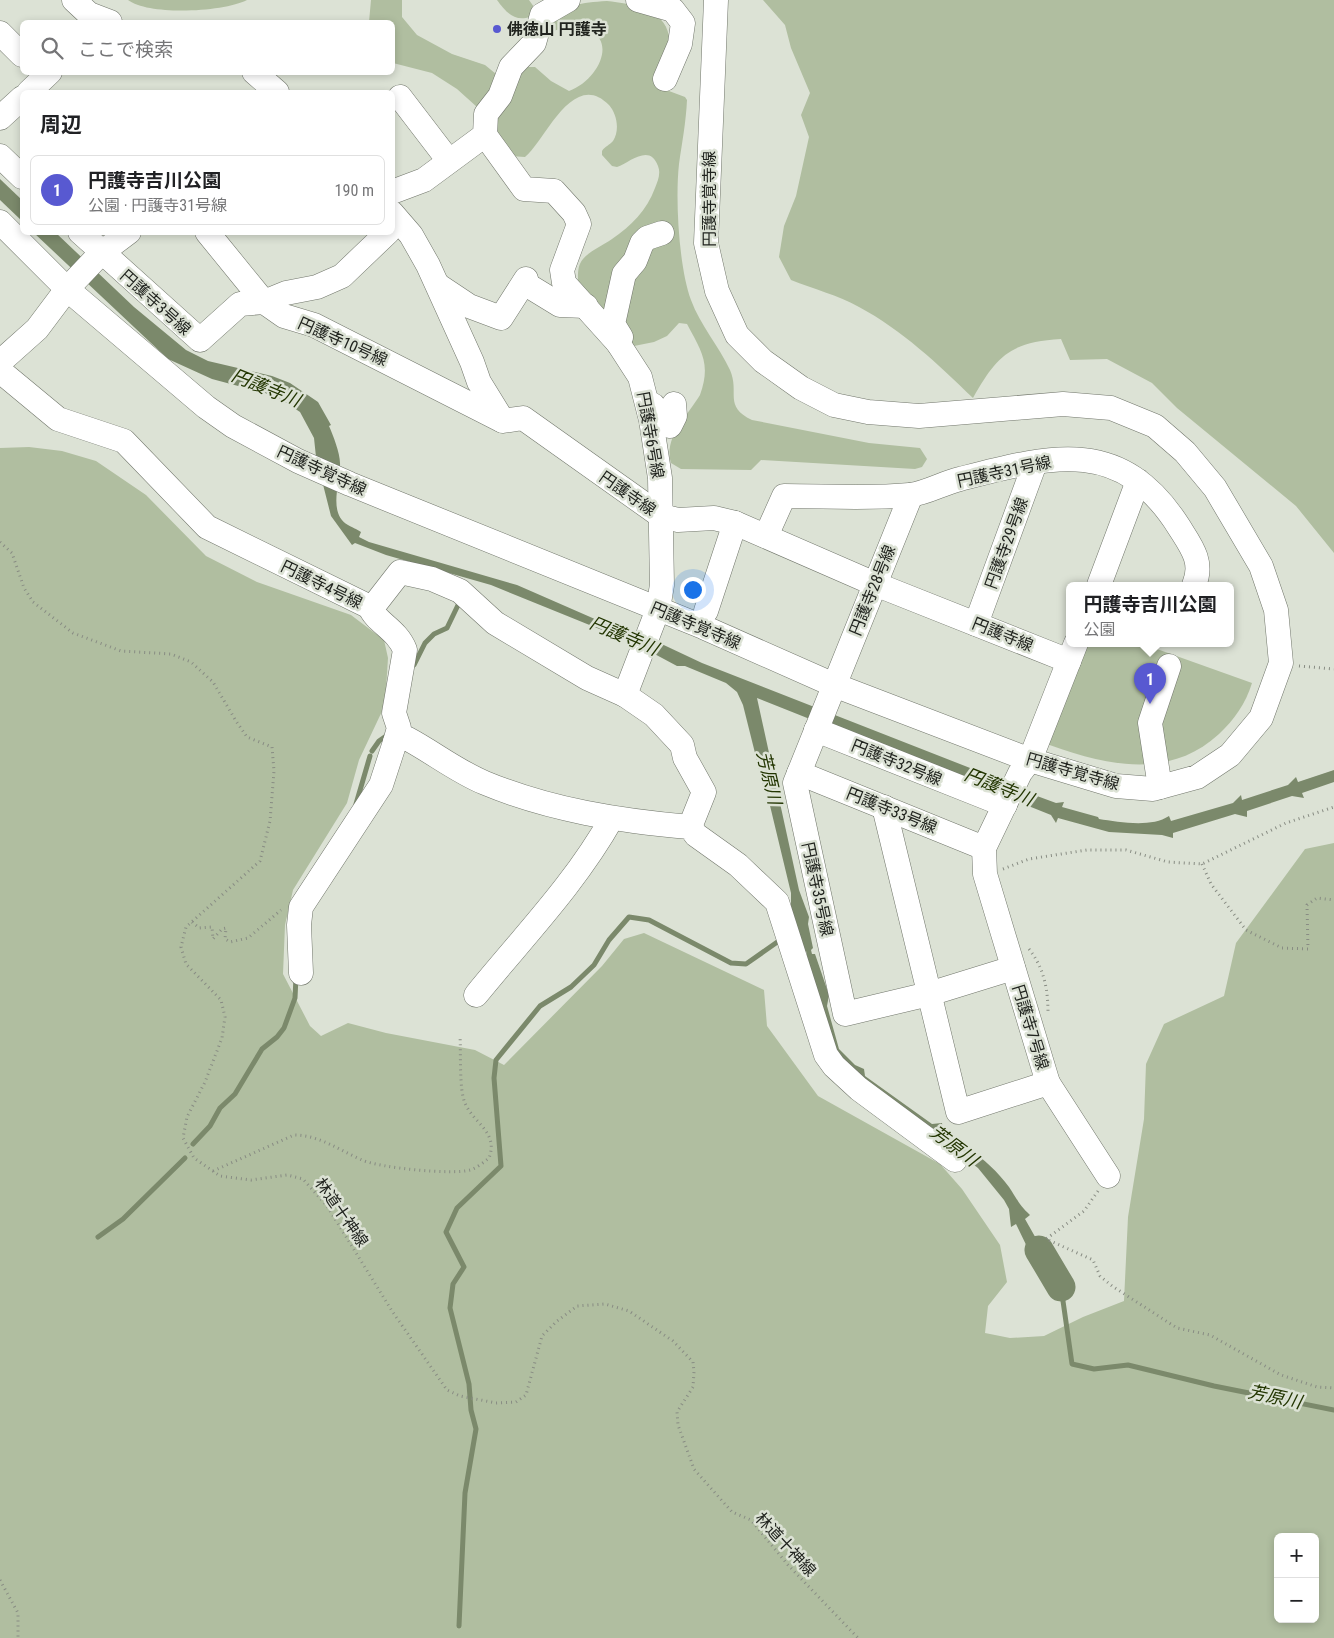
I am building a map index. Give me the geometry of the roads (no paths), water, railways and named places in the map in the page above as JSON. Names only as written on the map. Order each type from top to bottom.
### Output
[{"type":"street","points":[[395,191],[424,180],[485,135],[486,114],[500,96],[511,67],[534,43],[542,15],[568,0]]},
{"type":"street","name":"円護寺覚寺線","points":[[0,222],[226,422],[312,467],[658,609],[831,691],[1025,766],[1116,786],[1153,789],[1197,777],[1230,755],[1262,718],[1281,663],[1276,610],[1262,566],[1215,488],[1185,452],[1155,426],[1111,408],[1063,404],[919,416],[868,412],[834,406],[801,388],[763,361],[737,335],[717,291],[706,243],[716,0]]},
{"type":"street","points":[[644,1],[673,10],[683,23],[680,44],[665,79]]},
{"type":"street","points":[[76,10],[105,20]]},
{"type":"street","points":[[0,33],[20,53]]},
{"type":"street","points":[[258,75],[276,90]]},
{"type":"street","points":[[400,97],[449,161]]},
{"type":"street","points":[[0,118],[20,100]]},
{"type":"street","name":"円護寺6号線","points":[[485,135],[524,189],[554,191],[574,213],[579,224],[564,262],[562,277],[566,288],[586,306],[618,343],[640,377],[647,402],[660,478],[662,585],[658,609]]},
{"type":"street","points":[[0,156],[20,175]]},
{"type":"street","points":[[395,226],[424,252],[479,382],[503,421]]},
{"type":"street","points":[[618,343],[621,337],[614,324],[624,274],[635,261],[642,243],[647,238],[662,233]]},
{"type":"street","points":[[82,235],[97,257]]},
{"type":"street","points":[[0,362],[37,329],[71,285],[97,257],[125,235]]},
{"type":"street","name":"円護寺10号線","points":[[208,235],[264,302],[284,316],[314,325],[503,421]]},
{"type":"street","name":"円護寺3号線","points":[[97,257],[200,340],[240,304],[264,302],[286,293],[317,287],[342,276],[382,235]]},
{"type":"street","points":[[438,285],[469,306],[501,318],[525,281],[560,305],[586,306]]},
{"type":"street","name":"円護寺4号線","points":[[0,371],[58,419],[124,441],[207,527],[372,608],[400,572],[432,579],[460,591],[495,623],[587,678],[625,695]]},
{"type":"street","points":[[647,402],[653,406],[665,425],[670,426],[675,416],[674,404]]},
{"type":"street","name":"円護寺線","points":[[503,421],[523,418],[661,516],[678,520],[714,518],[735,523],[875,584],[976,624],[1073,652]]},
{"type":"street","name":"円護寺31号線","points":[[766,536],[784,496],[911,495],[958,479],[1035,463],[1066,459],[1099,461],[1122,470],[1138,481],[1166,506],[1199,563],[1195,582]]},
{"type":"street","name":"円護寺29号線","points":[[976,624],[1035,463]]},
{"type":"street","points":[[1100,582],[1138,481]]},
{"type":"street","name":"円護寺28号線","points":[[831,691],[911,495]]},
{"type":"street","points":[[706,611],[735,523]]},
{"type":"street","points":[[301,973],[299,925],[301,907],[305,898],[381,786],[399,728],[394,713],[405,650],[401,641],[390,628],[371,612],[370,607]]},
{"type":"street","points":[[658,609],[625,695],[654,715],[682,746],[685,758],[704,792],[690,827]]},
{"type":"street","name":"円護寺7号線","points":[[884,807],[958,1112],[1048,1083],[985,874],[984,848],[1025,766],[1073,652]]},
{"type":"street","points":[[1160,787],[1150,723],[1169,666]]},
{"type":"street","name":"円護寺35号線","points":[[831,691],[795,783],[845,1014],[929,994]]},
{"type":"street","name":"円護寺32号線","points":[[816,730],[1006,802]]},
{"type":"street","points":[[396,742],[401,739],[408,739],[484,783],[574,812],[690,827],[696,835],[738,865],[777,902],[826,1055],[834,1066],[866,1094],[955,1160]]},
{"type":"street","name":"円護寺33号線","points":[[799,773],[984,848]]},
{"type":"street","points":[[476,995],[538,924],[570,882],[612,818]]},
{"type":"street","points":[[929,994],[1013,968]]},
{"type":"street","points":[[1048,1083],[1108,1176]]},
{"type":"water","points":[[0,179],[20,198],[20,219],[0,200]]},
{"type":"water","name":"円護寺川","points":[[36,235],[58,235],[134,307],[186,350],[208,361],[272,376],[290,383],[318,402],[331,425],[329,426],[340,459],[337,496],[338,513],[348,525],[361,532],[359,537],[369,542],[517,585],[636,637],[651,639],[702,663],[988,775],[988,778],[1056,803],[1064,802],[1062,807],[1098,817],[1099,819],[1125,823],[1144,823],[1162,820],[1169,816],[1171,821],[1233,803],[1241,795],[1242,800],[1288,785],[1296,777],[1298,782],[1334,770],[1334,782],[1302,793],[1304,798],[1292,796],[1247,811],[1247,817],[1235,814],[1173,833],[1173,838],[1162,835],[1109,832],[1058,818],[1056,823],[1051,815],[757,698],[799,890],[809,917],[808,924],[813,948],[811,950],[812,954],[815,954],[829,995],[827,1006],[839,1049],[855,1065],[864,1069],[865,1076],[932,1124],[942,1123],[943,1131],[965,1146],[967,1151],[969,1149],[980,1157],[995,1171],[1030,1215],[1025,1219],[1042,1249],[1053,1254],[1046,1258],[1062,1283],[1052,1288],[1039,1262],[1032,1266],[1031,1255],[1016,1224],[1011,1227],[1009,1209],[978,1168],[832,1058],[803,956],[807,955],[806,951],[802,951],[797,926],[791,919],[791,893],[766,789],[763,785],[743,705],[737,692],[726,683],[685,666],[677,666],[634,643],[491,585],[386,555],[355,543],[352,545],[331,516],[316,457],[314,438],[300,412],[276,396],[212,379],[168,359]]},
{"type":"waterway","points":[[414,665],[425,643],[434,634],[447,628],[460,601]]},
{"type":"waterway","points":[[372,751],[379,741],[389,734]]},
{"type":"waterway","points":[[356,804],[370,756]]},
{"type":"waterway","points":[[459,1626],[465,1493],[476,1429],[471,1410],[469,1384],[450,1308],[453,1284],[464,1267],[446,1232],[457,1208],[501,1166],[494,1078],[496,1060],[540,1006],[571,987],[594,965],[609,940],[629,917],[649,920],[731,963],[746,964],[783,938]]},
{"type":"waterway","points":[[193,1144],[210,1126],[220,1108],[235,1094],[262,1049],[277,1037],[284,1028],[295,998],[296,977]]},
{"type":"waterway","points":[[98,1237],[123,1219],[185,1158]]},
{"type":"waterway","name":"芳原川","points":[[1039,1250],[1061,1287]]},
{"type":"waterway","name":"芳原川","points":[[1061,1287],[1072,1364],[1094,1369],[1128,1365],[1214,1386],[1334,1410]]},
{"type":"place","name":"佛徳山 円護寺","points":[[497,29]]},
{"type":"place","name":"円護寺吉川公園","points":[[1150,704]]}]
